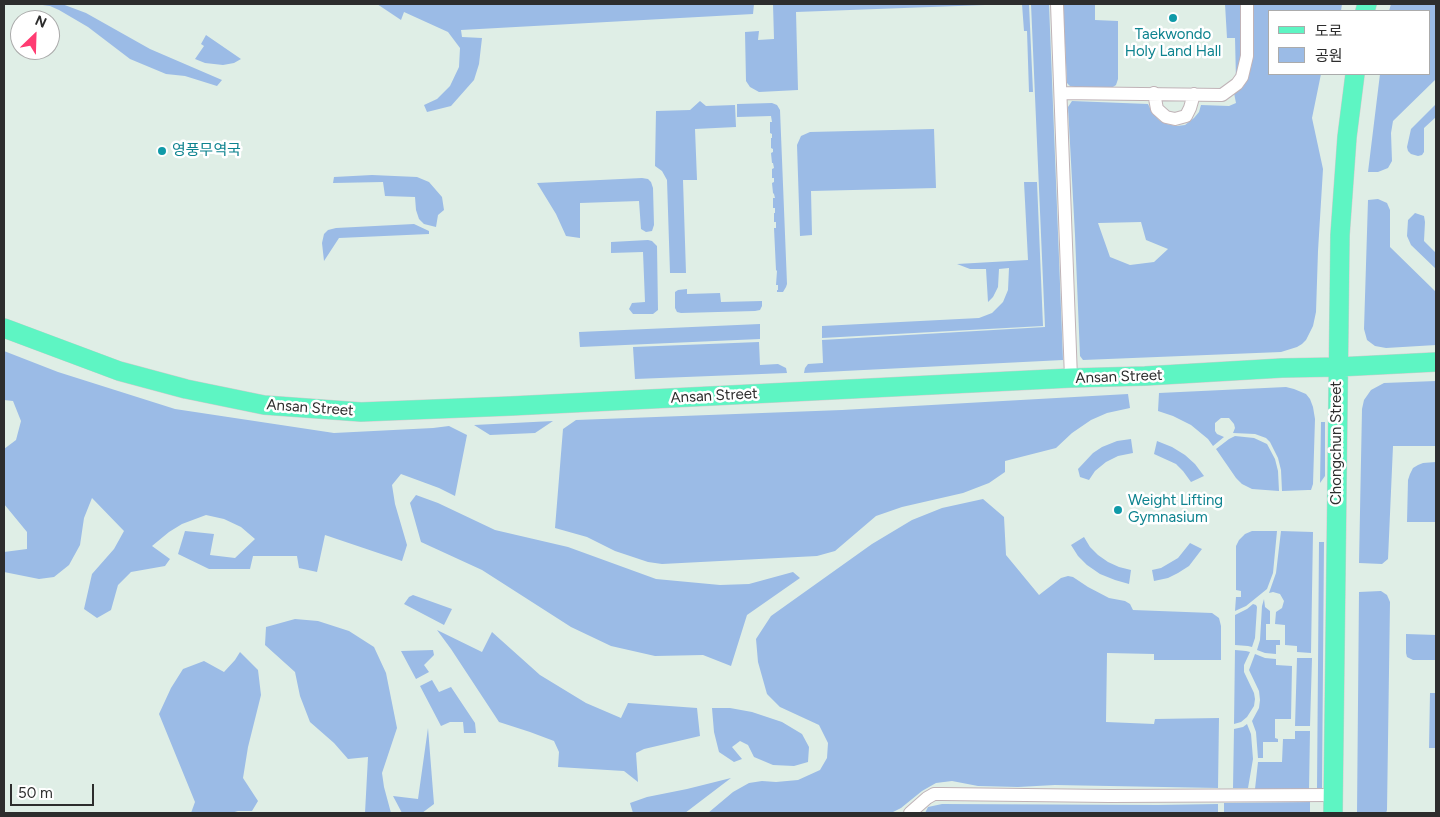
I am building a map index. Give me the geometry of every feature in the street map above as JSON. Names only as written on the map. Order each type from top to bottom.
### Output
[{"type":"main road","name":"Chongchun Street","points":[[1333,804],[1340,235],[1347,136],[1355,75]]},
{"type":"main road","name":"Ansan Street","points":[[4,328],[119,371],[186,389],[264,405],[361,412],[1436,362]]},
{"type":"street","points":[[1057,4],[1071,378]]},
{"type":"street","points":[[1061,93],[1222,95],[1237,84],[1242,77],[1247,56],[1247,4]]},
{"type":"street","points":[[1154,93],[1157,109],[1166,117],[1175,119],[1186,116],[1194,94]]},
{"type":"street","points":[[910,813],[934,794],[1110,796],[1333,804]]},
{"type":"green space","points":[[35,4],[62,4],[86,13],[150,49],[222,80],[217,86],[185,76],[166,74],[130,59],[88,27],[50,6]]},
{"type":"green space","points":[[377,4],[754,4],[753,14],[461,30],[462,37],[482,38],[479,64],[474,80],[451,106],[427,112],[424,105],[437,99],[450,86],[459,67],[460,48],[448,32],[404,12],[401,20]]},
{"type":"green space","points":[[773,4],[1012,4],[796,12],[798,90],[759,92],[750,87],[746,81],[745,32],[759,31],[758,40],[774,39]]},
{"type":"green space","points":[[1022,4],[1029,4],[1033,92],[1029,92],[1027,31],[1024,31]]},
{"type":"green space","points":[[1031,4],[1049,4],[1063,360],[804,373],[808,364],[823,363],[822,340],[1045,327]]},
{"type":"green space","points":[[1063,4],[1095,4],[1095,20],[1118,21],[1118,79],[1113,87],[1075,87],[1067,83]]},
{"type":"green space","points":[[1225,4],[1243,4],[1242,59],[1236,80],[1235,38],[1227,38]]},
{"type":"green space","points":[[1252,4],[1342,4],[1341,10],[1268,10],[1268,75],[1321,75],[1312,118],[1323,169],[1316,312],[1313,326],[1306,340],[1297,347],[1281,352],[1083,360],[1080,356],[1068,107],[1072,101],[1148,104],[1159,120],[1177,126],[1185,125],[1199,112],[1201,105],[1229,106],[1236,103],[1234,93],[1243,87],[1251,68],[1253,54]],"holes":[[[1141,222],[1146,240],[1168,249],[1154,262],[1130,265],[1110,257],[1098,223]]]},
{"type":"green space","points":[[1391,4],[1436,4],[1436,79],[1393,121],[1391,133],[1392,161],[1388,168],[1378,172],[1368,172],[1380,75],[1430,75],[1430,10],[1389,10]]},
{"type":"green space","points":[[206,35],[241,59],[234,63],[223,65],[205,63],[195,59],[204,46],[201,44]]},
{"type":"green space","points":[[700,101],[706,106],[735,105],[736,127],[695,129],[697,180],[683,180],[686,273],[670,273],[667,180],[662,171],[655,166],[656,111],[690,110]]},
{"type":"green space","points":[[772,103],[777,105],[780,110],[787,284],[783,292],[777,292],[778,285],[776,285],[774,228],[776,228],[776,222],[774,222],[775,208],[773,208],[773,198],[775,198],[772,183],[774,178],[772,178],[772,169],[774,168],[771,153],[773,149],[771,148],[772,134],[770,133],[771,116],[737,117],[737,104]]},
{"type":"green space","points":[[1436,104],[1436,117],[1424,128],[1424,152],[1418,156],[1411,154],[1407,147],[1411,129]]},
{"type":"green space","points":[[934,129],[936,188],[811,191],[812,235],[800,236],[797,145],[801,136],[810,132]]},
{"type":"green space","points":[[372,175],[417,177],[429,182],[442,197],[444,210],[438,215],[436,227],[424,224],[419,219],[415,197],[385,196],[383,182],[333,183],[334,177]]},
{"type":"green space","points":[[648,179],[653,188],[654,225],[652,231],[646,232],[641,229],[639,201],[580,203],[580,238],[566,236],[556,214],[537,183]]},
{"type":"green space","points":[[1024,182],[1037,182],[1043,326],[822,338],[822,326],[979,318],[992,313],[1003,302],[1008,290],[1009,268],[999,269],[998,287],[988,302],[986,269],[970,269],[957,264],[1028,260]]},
{"type":"green space","points":[[1378,199],[1387,203],[1390,210],[1390,247],[1436,292],[1436,345],[1386,348],[1375,346],[1367,340],[1364,329],[1368,200]]},
{"type":"green space","points":[[1415,213],[1424,216],[1424,241],[1436,253],[1436,269],[1411,245],[1407,236],[1408,220]]},
{"type":"green space","points":[[414,224],[429,231],[429,234],[339,238],[324,261],[322,243],[324,234],[328,230]]},
{"type":"green space","points":[[648,240],[657,246],[658,310],[653,314],[633,314],[629,309],[632,303],[645,302],[643,252],[611,253],[611,242]]},
{"type":"green space","points":[[687,289],[687,294],[720,293],[721,302],[762,301],[762,306],[760,310],[755,311],[677,312],[675,308],[675,292]]},
{"type":"green space","points":[[760,324],[760,339],[580,347],[579,332]]},
{"type":"green space","points":[[759,342],[760,365],[778,364],[786,368],[787,373],[635,379],[633,347]]},
{"type":"green space","points":[[4,351],[58,372],[175,409],[334,433],[449,426],[467,435],[455,496],[401,474],[392,485],[395,504],[407,545],[402,561],[325,535],[317,572],[299,568],[297,556],[253,556],[250,569],[209,569],[178,554],[185,531],[214,534],[210,555],[235,558],[255,539],[241,527],[224,519],[206,515],[182,524],[152,546],[170,559],[165,566],[131,572],[118,585],[111,610],[97,618],[84,609],[92,574],[114,549],[124,531],[92,498],[84,518],[80,545],[69,565],[54,577],[39,579],[4,572],[4,552],[27,549],[27,532],[4,504],[4,449],[16,440],[21,421],[13,401],[4,400]]},
{"type":"green space","points":[[1436,381],[1436,446],[1393,446],[1388,559],[1382,564],[1359,563],[1362,409],[1364,400],[1371,390],[1384,383]]},
{"type":"green space","points":[[1286,387],[1306,394],[1313,407],[1315,419],[1313,484],[1311,490],[1282,491],[1281,470],[1278,458],[1270,442],[1266,438],[1255,434],[1233,433],[1234,424],[1229,418],[1221,418],[1215,423],[1215,431],[1224,437],[1213,446],[1208,439],[1191,425],[1158,411],[1159,393]]},
{"type":"green space","points":[[1128,394],[1130,408],[1107,413],[1091,420],[1072,433],[1056,448],[1005,461],[1005,472],[989,483],[963,493],[902,507],[876,516],[835,551],[817,556],[662,564],[648,562],[615,551],[587,537],[555,528],[563,429],[576,420],[842,410]]},
{"type":"green space","points":[[553,421],[535,433],[490,435],[474,425]]},
{"type":"green space","points":[[1321,422],[1325,422],[1325,476],[1320,483]]},
{"type":"green space","points":[[1235,436],[1254,438],[1267,444],[1275,459],[1279,491],[1252,489],[1242,484],[1236,478],[1216,449]]},
{"type":"green space","points":[[1131,439],[1133,453],[1118,456],[1106,462],[1095,471],[1089,480],[1080,477],[1078,469],[1093,453],[1117,441]]},
{"type":"green space","points":[[1157,441],[1185,455],[1204,476],[1191,482],[1176,464],[1154,454]]},
{"type":"green space","points":[[1436,462],[1436,522],[1407,522],[1408,480],[1410,474],[1413,468],[1418,465]]},
{"type":"green space","points":[[416,495],[438,503],[495,530],[568,547],[656,579],[720,585],[749,584],[793,572],[800,578],[747,615],[731,666],[703,655],[655,656],[611,646],[571,627],[482,570],[421,542],[410,503]]},
{"type":"green space","points":[[983,499],[1004,517],[1006,555],[1039,595],[1061,578],[1068,576],[1109,598],[1125,601],[1130,604],[1133,610],[1212,613],[1219,618],[1221,626],[1221,660],[1154,660],[1154,654],[1107,653],[1106,722],[1154,724],[1155,719],[1219,718],[1218,788],[1055,785],[1018,787],[978,786],[952,781],[936,783],[891,813],[708,813],[733,792],[749,783],[798,780],[820,770],[827,758],[828,743],[819,725],[780,707],[767,694],[758,662],[756,639],[771,616],[872,544],[912,520],[942,508]]},
{"type":"green space","points":[[1252,531],[1277,531],[1273,573],[1267,589],[1246,606],[1235,611],[1236,597],[1241,597],[1241,591],[1236,590],[1236,546],[1245,534]]},
{"type":"green space","points":[[1281,531],[1313,532],[1311,653],[1297,652],[1297,646],[1285,645],[1285,625],[1275,624],[1276,612],[1282,608],[1284,601],[1280,594],[1269,593],[1276,573]]},
{"type":"green space","points":[[1084,537],[1098,555],[1119,567],[1131,570],[1129,584],[1100,574],[1078,556],[1071,545]]},
{"type":"green space","points":[[1319,542],[1324,542],[1322,788],[1317,788]]},
{"type":"green space","points":[[1190,543],[1202,549],[1189,566],[1168,578],[1154,581],[1152,570],[1161,568],[1178,558]]},
{"type":"green space","points":[[1381,591],[1387,595],[1390,602],[1387,810],[1386,813],[1357,813],[1359,592]]},
{"type":"green space","points":[[413,595],[452,609],[444,625],[404,604]]},
{"type":"green space","points":[[1264,599],[1265,607],[1270,611],[1270,624],[1266,624],[1266,640],[1280,640],[1280,645],[1276,645],[1276,654],[1257,650],[1260,640]]},
{"type":"green space","points":[[1253,604],[1257,607],[1255,638],[1252,647],[1235,645],[1235,615]]},
{"type":"green space","points":[[295,619],[318,621],[349,631],[374,647],[386,673],[397,728],[382,773],[391,813],[365,813],[368,757],[348,759],[334,743],[310,722],[300,696],[295,672],[265,645],[266,627]]},
{"type":"green space","points":[[437,630],[482,652],[492,632],[540,675],[586,703],[621,718],[628,703],[697,708],[700,736],[644,749],[636,753],[638,782],[624,771],[558,767],[559,752],[554,741],[499,722]]},
{"type":"green space","points":[[1406,634],[1436,635],[1436,660],[1413,660],[1407,657]]},
{"type":"green space","points":[[433,650],[434,655],[424,665],[429,672],[416,679],[401,651]]},
{"type":"green space","points":[[1235,650],[1250,652],[1244,665],[1244,672],[1255,699],[1254,706],[1247,717],[1241,722],[1234,724]]},
{"type":"green space","points":[[240,652],[258,670],[261,695],[248,747],[243,778],[258,801],[252,811],[191,813],[195,802],[159,714],[171,688],[183,669],[204,661],[224,672]]},
{"type":"green space","points":[[1255,654],[1265,658],[1276,659],[1276,665],[1292,666],[1291,719],[1275,719],[1275,738],[1278,739],[1278,742],[1263,742],[1263,758],[1258,758],[1256,732],[1252,721],[1259,708],[1260,700],[1259,691],[1249,670]]},
{"type":"green space","points":[[1297,658],[1312,658],[1310,726],[1295,726]]},
{"type":"green space","points":[[432,680],[439,692],[451,687],[475,723],[476,733],[464,733],[463,722],[450,722],[441,726],[420,686]]},
{"type":"green space","points":[[1430,693],[1436,693],[1436,748],[1429,748]]},
{"type":"green space","points":[[712,708],[730,708],[752,712],[782,722],[802,734],[809,747],[808,762],[794,766],[773,765],[754,757],[748,745],[740,741],[732,747],[742,759],[734,762],[719,752],[714,732]]},
{"type":"green space","points":[[1247,724],[1251,734],[1253,759],[1248,788],[1233,788],[1234,729]]},
{"type":"green space","points":[[428,728],[434,804],[422,813],[402,813],[393,796],[418,799]]},
{"type":"green space","points":[[1295,731],[1310,731],[1309,790],[1255,789],[1258,762],[1282,762],[1283,739],[1295,739]]},
{"type":"green space","points":[[731,778],[685,813],[633,813],[630,803],[647,797]]},
{"type":"green space","points":[[1310,802],[1310,813],[1224,813],[1224,803]]},
{"type":"green space","points":[[942,804],[1218,804],[1218,813],[925,813],[928,807]]},
{"type":"place","name":"Taekwondo Holy Land Hall","points":[[1173,18]]},
{"type":"place","name":"영풍무역국","points":[[162,151]]},
{"type":"place","name":"Weight Lifting Gymnasium","points":[[1118,510]]}]
